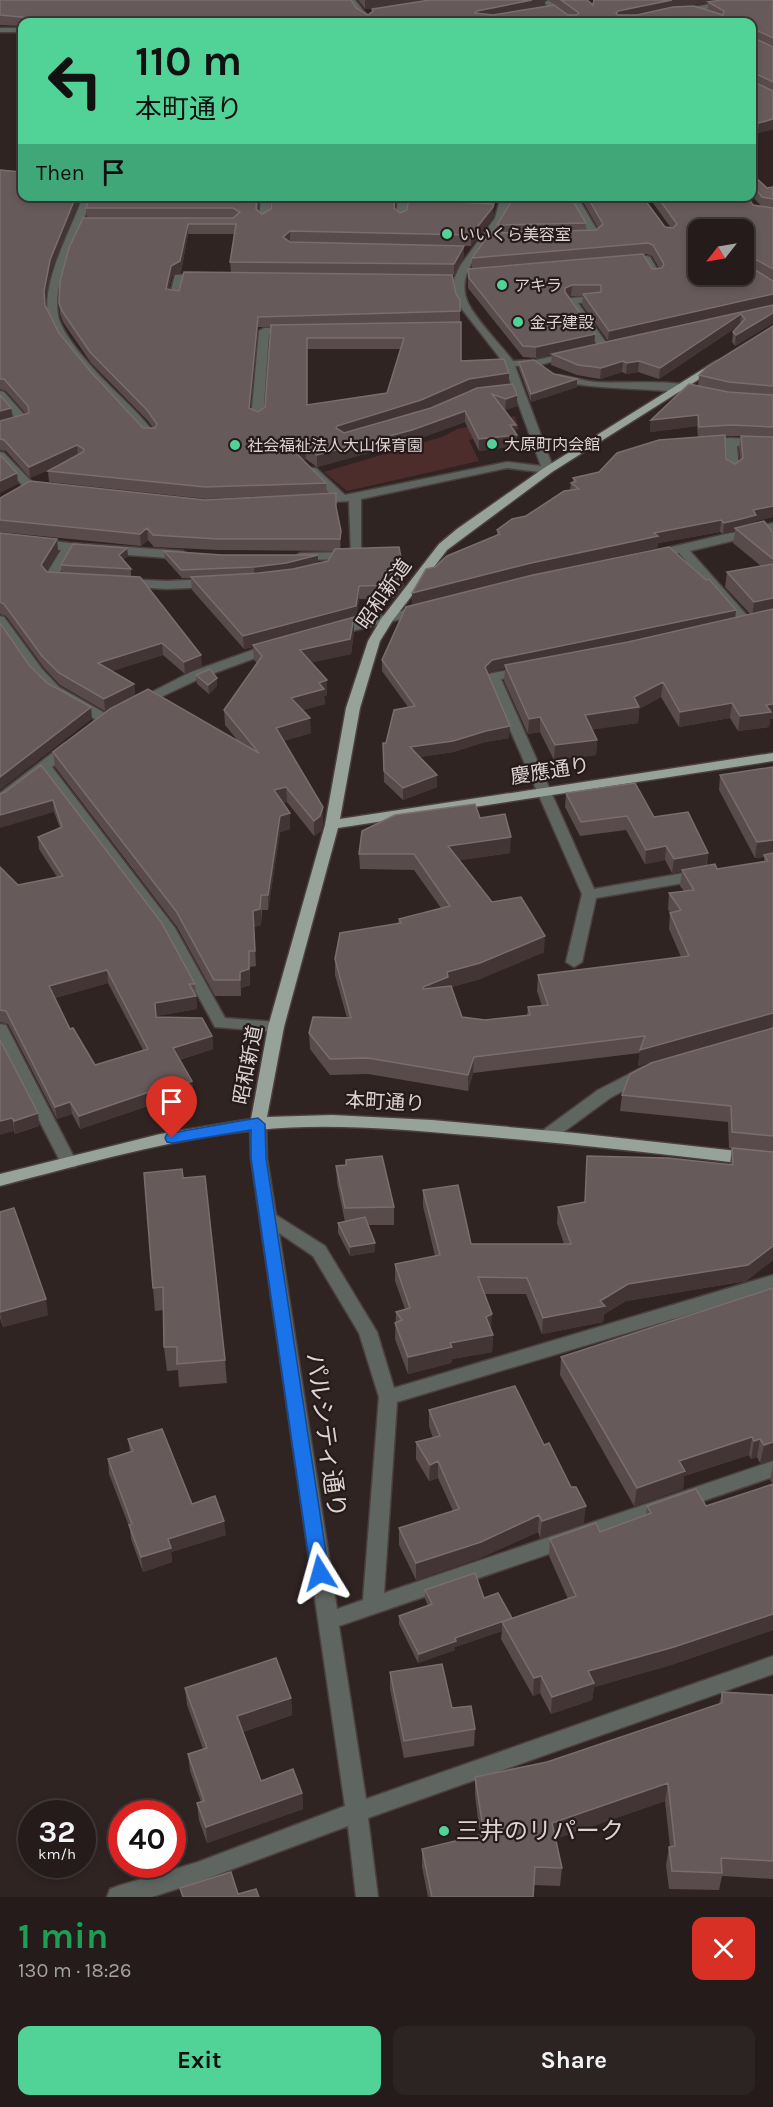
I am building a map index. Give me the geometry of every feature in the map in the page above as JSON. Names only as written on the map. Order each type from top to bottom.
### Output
[{"type":"main road","name":"昭和新道","points":[[258,1124],[276,1027],[332,825],[353,708],[374,641],[387,620],[443,547],[461,532],[548,470],[681,388],[726,357]]},
{"type":"main road","name":"慶應通り","points":[[332,825],[773,757]]},
{"type":"main road","name":"本町通り","points":[[0,1180],[172,1138],[258,1124],[313,1120],[372,1121],[548,1135],[773,1161]]},
{"type":"street","points":[[351,0],[365,18]]},
{"type":"street","points":[[545,0],[567,18]]},
{"type":"street","points":[[674,12],[729,1],[758,0]]},
{"type":"street","points":[[545,11],[555,9]]},
{"type":"street","points":[[693,9],[710,18]]},
{"type":"street","points":[[361,14],[372,13]]},
{"type":"street","points":[[0,30],[18,30]]},
{"type":"street","points":[[86,201],[80,223],[57,276],[52,317],[85,366],[103,387],[130,410],[150,436]]},
{"type":"street","points":[[264,219],[266,201]]},
{"type":"street","points":[[401,218],[403,201]]},
{"type":"street","points":[[455,279],[487,238],[510,201]]},
{"type":"street","points":[[571,236],[595,235],[575,201]]},
{"type":"street","points":[[80,223],[92,223]]},
{"type":"street","points":[[487,238],[499,237]]},
{"type":"street","points":[[464,250],[476,251]]},
{"type":"street","points":[[612,262],[647,259],[656,276]]},
{"type":"street","points":[[455,279],[472,274]]},
{"type":"street","points":[[174,298],[179,277],[214,277]]},
{"type":"street","points":[[306,501],[355,497],[507,465],[548,470],[538,437],[512,390],[508,362],[475,327],[463,304],[455,279]]},
{"type":"street","points":[[508,362],[536,363],[599,349],[571,302],[595,299]]},
{"type":"street","points":[[257,418],[264,331],[298,331]]},
{"type":"street","points":[[536,363],[559,378],[595,385],[634,384],[681,388],[716,395]]},
{"type":"street","points":[[0,394],[24,421],[0,428]]},
{"type":"street","points":[[695,442],[731,441],[773,444]]},
{"type":"street","points":[[731,441],[733,470]]},
{"type":"street","points":[[0,455],[25,488]]},
{"type":"street","points":[[305,464],[342,499]]},
{"type":"street","points":[[25,488],[48,476]]},
{"type":"street","points":[[25,488],[51,489]]},
{"type":"street","points":[[282,557],[326,564],[357,556],[355,497]]},
{"type":"street","points":[[640,558],[773,527]]},
{"type":"street","points":[[742,536],[773,533]]},
{"type":"street","points":[[0,538],[69,547],[199,555]]},
{"type":"street","points":[[69,547],[50,578],[73,579]]},
{"type":"street","points":[[682,549],[743,625],[765,620]]},
{"type":"street","points":[[108,582],[166,585],[221,583]]},
{"type":"street","points":[[321,634],[432,608]]},
{"type":"street","points":[[0,620],[37,672],[54,690],[110,717],[196,675],[288,642]]},
{"type":"street","points":[[537,668],[493,677],[589,894],[574,962]]},
{"type":"street","points":[[2,794],[79,739]]},
{"type":"street","points":[[44,766],[170,931],[220,1023],[276,1027]]},
{"type":"street","points":[[589,894],[716,872]]},
{"type":"street","points":[[0,1029],[69,1163]]},
{"type":"street","points":[[548,1135],[604,1094],[642,1073],[664,1067]]},
{"type":"street","name":"パルシティ通り","points":[[258,1124],[259,1158],[357,1812],[367,1897]]},
{"type":"street","points":[[268,1218],[319,1251],[368,1332],[388,1396],[373,1605]]},
{"type":"street","points":[[388,1396],[773,1282]]},
{"type":"street","points":[[327,1621],[773,1469]]},
{"type":"street","points":[[118,1897],[198,1872],[357,1812],[773,1665]]},
{"type":"shaded area","points":[[515,416],[519,429],[469,440],[479,461],[347,491],[324,472],[442,437],[457,429]]},
{"type":"building","points":[[0,0],[351,0],[356,8],[368,15],[373,11],[372,9],[430,0],[532,0],[475,13],[493,15],[554,5],[568,15],[576,15],[579,13],[561,0],[587,0],[593,5],[594,0],[672,0],[616,13],[618,15],[637,15],[673,7],[694,6],[723,15],[724,11],[708,2],[773,0],[773,38],[756,30],[756,18],[26,18],[0,15]]},
{"type":"building","points":[[756,39],[773,47],[773,82],[756,74]]},
{"type":"building","points":[[756,83],[773,91],[773,119],[759,123],[756,121]]},
{"type":"building","points":[[0,170],[18,172],[18,201],[74,201],[50,260],[44,291],[45,305],[59,333],[91,372],[143,428],[155,428],[157,424],[147,410],[90,352],[62,311],[59,303],[60,281],[69,248],[83,218],[233,218],[240,212],[233,208],[86,208],[88,201],[257,201],[256,209],[262,214],[271,209],[272,201],[395,201],[394,208],[400,213],[407,210],[408,201],[494,204],[471,235],[290,231],[283,237],[290,242],[464,246],[454,264],[230,262],[236,224],[188,224],[180,261],[171,266],[166,289],[179,291],[184,272],[452,275],[456,294],[460,300],[460,311],[258,317],[249,408],[258,412],[265,407],[271,325],[461,322],[461,361],[504,359],[509,373],[469,379],[421,400],[336,428],[344,433],[431,408],[477,388],[513,384],[517,395],[506,399],[492,394],[516,425],[510,425],[517,435],[479,439],[465,411],[412,430],[317,455],[305,448],[298,451],[297,454],[326,483],[205,487],[48,471],[83,452],[84,449],[77,445],[29,467],[4,440],[0,439],[0,421],[29,413],[28,406],[4,379],[0,379]],"holes":[[[307,338],[404,338],[387,393],[307,405]]]},
{"type":"building","points":[[756,178],[767,188],[773,187],[773,199],[762,197],[756,189]]},
{"type":"building","points":[[573,201],[586,223],[497,225],[511,202]]},
{"type":"building","points":[[590,201],[646,201],[665,227],[673,228],[677,224],[661,201],[750,201],[753,205],[773,208],[773,269],[754,258],[754,219],[688,219],[688,285],[754,285],[754,269],[773,281],[773,294],[609,331],[583,294],[601,292],[601,285],[572,285],[565,288],[565,292],[595,334],[536,347],[523,346],[469,278],[468,269],[643,254],[652,269],[662,268],[664,264],[653,245],[648,243],[472,258],[490,233],[596,230],[603,224]]},
{"type":"building","points":[[773,305],[773,313],[736,335],[733,332],[745,319],[741,314],[660,368],[639,361],[627,363],[623,361],[601,368],[578,365],[552,354]]},
{"type":"building","points":[[773,326],[773,386],[729,382],[699,375],[707,367]]},
{"type":"building","points":[[534,360],[554,374],[577,379],[531,394],[519,362]]},
{"type":"building","points":[[689,384],[728,392],[773,395],[773,427],[731,425],[699,427],[698,415],[651,420]]},
{"type":"building","points":[[0,395],[11,408],[0,411]]},
{"type":"building","points":[[725,435],[726,459],[735,464],[743,458],[741,436],[773,437],[773,506],[753,510],[756,515],[741,519],[724,523],[721,520],[654,533],[658,536],[531,563],[412,593],[426,569],[435,567],[447,556],[500,534],[497,530],[512,519],[526,516],[564,491],[579,489],[571,483],[576,481],[573,478],[599,472],[617,453],[659,440]]},
{"type":"building","points":[[0,455],[17,473],[0,481]]},
{"type":"building","points":[[30,481],[205,500],[336,493],[340,539],[218,539],[153,535],[147,528],[140,534],[0,520],[0,498]]},
{"type":"building","points":[[764,521],[773,533],[773,559],[735,528]]},
{"type":"building","points":[[0,533],[57,539],[41,565],[47,572],[140,577],[201,655],[184,662],[162,643],[98,663],[134,684],[104,699],[59,673],[42,656],[4,604],[0,602]]},
{"type":"building","points":[[73,544],[127,548],[119,555],[131,569],[61,565]]},
{"type":"building","points":[[399,547],[404,573],[394,585],[359,586],[356,606],[243,636],[191,577],[293,569],[328,561],[335,549]]},
{"type":"building","points":[[669,547],[706,580],[709,579],[736,610],[492,660],[485,667],[510,726],[453,741],[410,747],[437,775],[403,788],[384,771],[383,743],[386,743],[394,710],[415,706],[382,660],[406,607],[533,575]]},
{"type":"building","points":[[164,551],[222,555],[318,555],[286,563],[254,567],[181,570]]},
{"type":"building","points":[[773,564],[773,598],[754,602],[727,572]]},
{"type":"building","points":[[773,609],[773,704],[766,705],[771,712],[740,716],[732,703],[680,712],[663,682],[634,697],[639,707],[585,715],[597,740],[555,745],[540,717],[529,719],[505,665],[628,642]]},
{"type":"building","points":[[354,617],[350,639],[300,650],[327,680],[319,683],[324,689],[291,698],[310,718],[276,728],[323,807],[320,816],[314,821],[286,787],[274,790],[290,813],[280,816],[268,895],[261,895],[260,909],[253,911],[255,951],[249,951],[249,969],[240,972],[240,980],[214,980],[176,911],[53,752],[110,709],[148,689],[259,753],[224,710],[262,656],[253,645]]},
{"type":"building","points":[[0,623],[29,665],[47,683],[91,707],[0,777]]},
{"type":"building","points":[[210,669],[217,678],[208,685],[196,675]]},
{"type":"building","points":[[41,765],[161,922],[195,984],[189,984],[196,996],[155,1003],[156,1017],[202,1018],[212,1036],[173,1048],[192,1081],[157,1093],[155,1090],[79,1116],[70,1102],[55,1107],[6,1011],[0,1010],[0,867],[18,885],[63,876],[38,837],[62,827],[53,800],[0,815],[0,794]],"holes":[[[107,970],[148,1049],[95,1065],[73,1028],[70,1029],[49,986]]]},
{"type":"building","points":[[773,767],[773,840],[757,842],[720,775]]},
{"type":"building","points":[[635,783],[654,817],[688,812],[708,853],[674,859],[666,846],[646,850],[627,816],[581,822],[566,793]]},
{"type":"building","points":[[475,804],[480,818],[505,814],[511,837],[448,846],[492,902],[521,897],[545,936],[480,963],[447,972],[448,977],[423,987],[423,989],[451,986],[462,1017],[485,1020],[530,1015],[528,1007],[548,1005],[538,975],[689,956],[670,913],[681,910],[669,893],[694,890],[682,870],[715,864],[717,869],[768,861],[764,855],[773,853],[773,1013],[640,1050],[645,1036],[474,1057],[468,1075],[368,1058],[330,1059],[309,1033],[313,1017],[351,1018],[335,959],[340,933],[401,923],[399,919],[450,906],[414,854],[359,854],[362,831],[395,815]]},
{"type":"building","points":[[773,1028],[773,1136],[732,1132],[731,1106],[622,1095],[630,1074],[651,1063]]},
{"type":"building","points":[[0,1040],[38,1113],[14,1121],[12,1118],[0,1121]]},
{"type":"building","points":[[732,1148],[773,1152],[773,1246],[748,1265],[628,1284],[600,1301],[605,1306],[543,1318],[527,1278],[478,1277],[492,1314],[486,1317],[493,1335],[450,1343],[452,1347],[408,1357],[395,1323],[402,1320],[396,1312],[410,1308],[395,1264],[440,1255],[423,1190],[458,1185],[471,1244],[571,1244],[558,1207],[585,1202],[587,1156],[668,1158],[733,1165]]},
{"type":"building","points":[[382,1156],[394,1207],[345,1208],[336,1166],[346,1165],[346,1160]]},
{"type":"building","points":[[182,1169],[183,1178],[205,1176],[225,1360],[177,1364],[177,1347],[164,1347],[163,1287],[153,1288],[144,1173]]},
{"type":"building","points":[[14,1208],[46,1299],[0,1312],[0,1212]]},
{"type":"building","points":[[365,1217],[375,1243],[350,1247],[338,1223]]},
{"type":"building","points":[[773,1288],[773,1442],[764,1445],[760,1439],[754,1441],[752,1437],[679,1461],[685,1471],[637,1488],[561,1357]]},
{"type":"building","points":[[515,1386],[544,1445],[549,1443],[571,1487],[576,1487],[586,1506],[542,1521],[539,1515],[481,1542],[416,1563],[399,1528],[459,1509],[438,1461],[430,1465],[416,1442],[440,1436],[429,1410]]},
{"type":"building","points":[[162,1429],[192,1504],[215,1496],[224,1521],[168,1539],[171,1548],[141,1557],[129,1525],[132,1524],[108,1459],[133,1451],[128,1439]]},
{"type":"building","points":[[773,1484],[773,1614],[674,1647],[588,1671],[594,1683],[552,1697],[541,1676],[534,1678],[502,1622],[576,1596],[550,1539],[596,1523],[600,1532],[651,1513],[647,1506],[696,1489],[706,1506]]},
{"type":"building","points":[[475,1573],[484,1598],[498,1593],[512,1618],[455,1638],[456,1641],[419,1654],[399,1616],[432,1604],[425,1590]]},
{"type":"building","points":[[276,1658],[291,1698],[237,1716],[261,1781],[293,1769],[302,1793],[206,1827],[197,1803],[204,1801],[188,1754],[207,1748],[185,1688]]},
{"type":"building","points":[[442,1664],[452,1708],[471,1706],[475,1729],[404,1741],[390,1672]]},
{"type":"building","points":[[722,1692],[773,1695],[773,1861],[721,1858],[722,1873],[672,1871],[669,1847],[675,1846],[668,1783],[552,1823],[562,1868],[535,1867],[533,1897],[432,1897],[422,1849],[484,1834],[475,1777],[547,1762],[722,1703]]},
{"type":"building","points":[[231,1872],[238,1894],[256,1889],[259,1897],[183,1897],[180,1888]]},
{"type":"place","name":"いいくら美容室","points":[[447,234]]},
{"type":"place","name":"アキラ","points":[[502,285]]},
{"type":"place","name":"金子建設","points":[[518,322]]},
{"type":"place","name":"大原町内会館","points":[[492,444]]},
{"type":"place","name":"社会福祉法人大山保育園","points":[[235,445]]},
{"type":"place","name":"三井のリパーク","points":[[444,1831]]},
{"type":"route","points":[[172,1138],[214,1129],[258,1124],[259,1158],[320,1573]]}]
